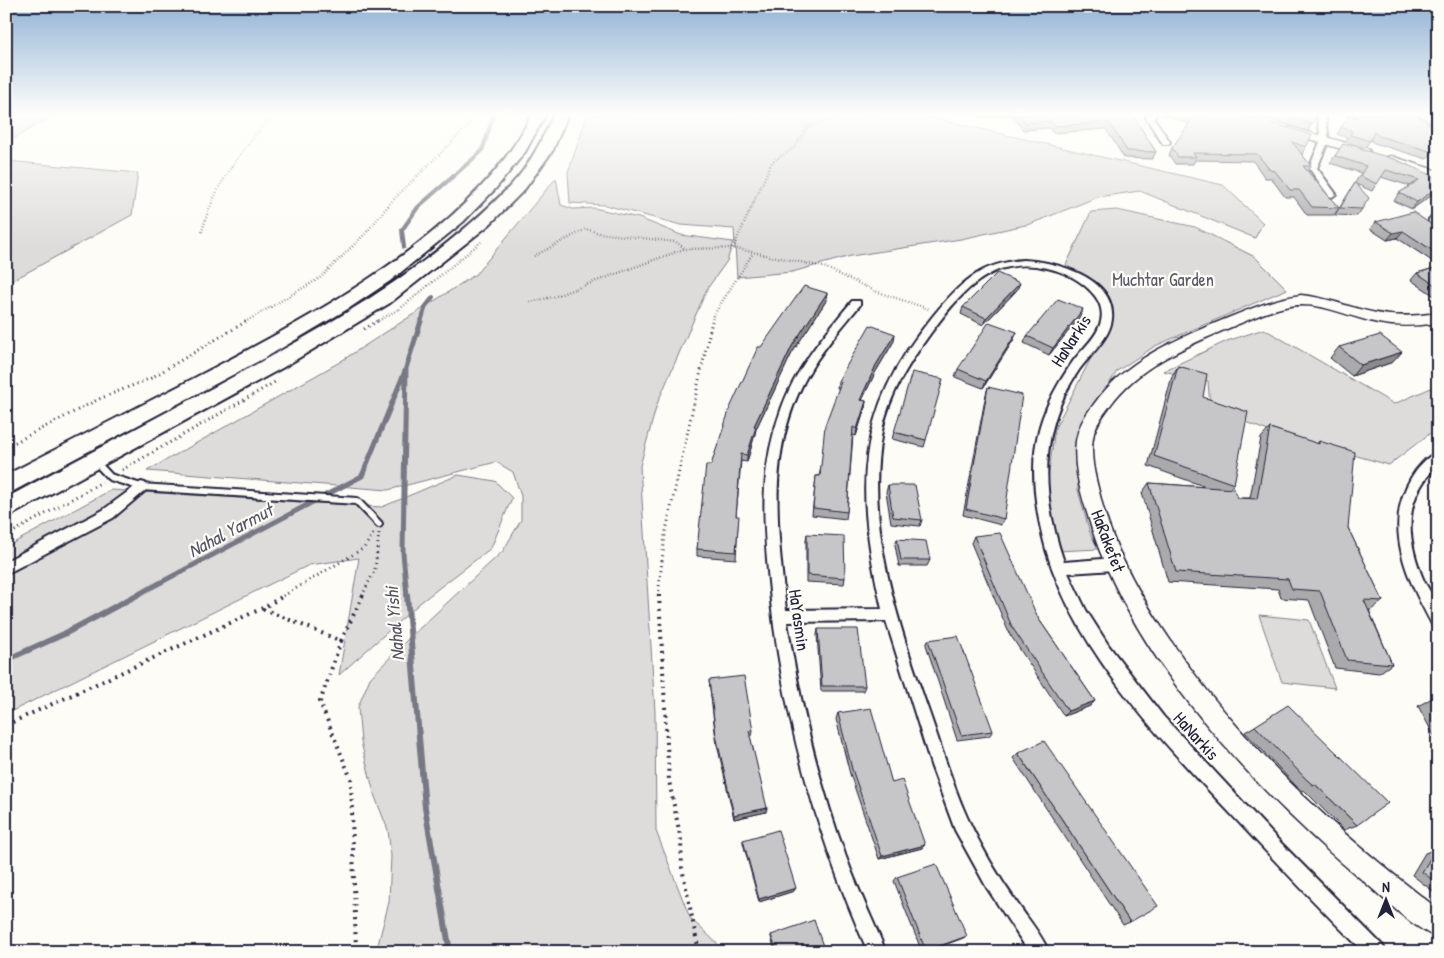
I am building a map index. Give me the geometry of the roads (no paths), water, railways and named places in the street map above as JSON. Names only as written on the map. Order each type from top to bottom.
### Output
[{"type":"highway","points":[[6,486],[265,350],[342,306],[389,273],[465,212],[514,159]]},
{"type":"highway","points":[[6,509],[333,330],[416,274],[483,221],[518,188],[539,159]]},
{"type":"street","points":[[1317,159],[1313,168],[1332,194]]},
{"type":"street","points":[[1386,159],[1438,175]]},
{"type":"street","name":"HaNarkis","points":[[1040,952],[1007,906],[967,837],[942,775],[891,615],[876,539],[873,494],[876,432],[884,405],[898,375],[913,350],[941,313],[964,289],[982,274],[995,268],[1029,263],[1060,268],[1076,276],[1099,293],[1108,314],[1105,327],[1073,370],[1060,392],[1044,431],[1042,480],[1044,517],[1050,545],[1084,619],[1167,734],[1315,891],[1377,952]]},
{"type":"street","name":"HaRakefet","points":[[1438,318],[1420,320],[1377,318],[1313,299],[1300,299],[1272,305],[1164,350],[1126,376],[1103,402],[1092,419],[1086,434],[1085,454],[1089,488],[1098,520],[1115,564],[1133,600],[1168,656],[1200,700],[1239,748],[1314,825],[1363,867],[1438,925]]},
{"type":"street","name":"HaYasmin","points":[[856,302],[801,376],[785,416],[772,469],[771,526],[778,616],[804,753],[830,834],[862,919],[878,952]]},
{"type":"street","points":[[1438,457],[1424,467],[1412,487],[1404,513],[1402,528],[1413,573],[1438,621]]},
{"type":"street","points":[[6,568],[108,514],[141,487]]},
{"type":"street","points":[[1060,568],[1115,564]]},
{"type":"street","points":[[778,616],[891,615]]},
{"type":"lane","points":[[95,460],[110,477],[141,487],[357,501],[379,524]]},
{"type":"waterway","name":"Nahal Yishi","points":[[404,247],[402,230],[418,207],[473,159]]},
{"type":"waterway","name":"Nahal Yishi","points":[[421,322],[426,306],[433,297]]},
{"type":"waterway","name":"Nahal Yishi","points":[[407,596],[403,553],[406,368],[421,321]]},
{"type":"waterway","name":"Nahal Yarmut","points":[[135,596],[362,476],[405,371]]},
{"type":"waterway","name":"Nahal Yarmut","points":[[6,660],[64,634],[137,595]]},
{"type":"waterway","name":"Nahal Yishi","points":[[407,595],[425,808],[450,952]]},
{"type":"park label","name":"Muchtar Garden","points":[[1163,280]]}]
